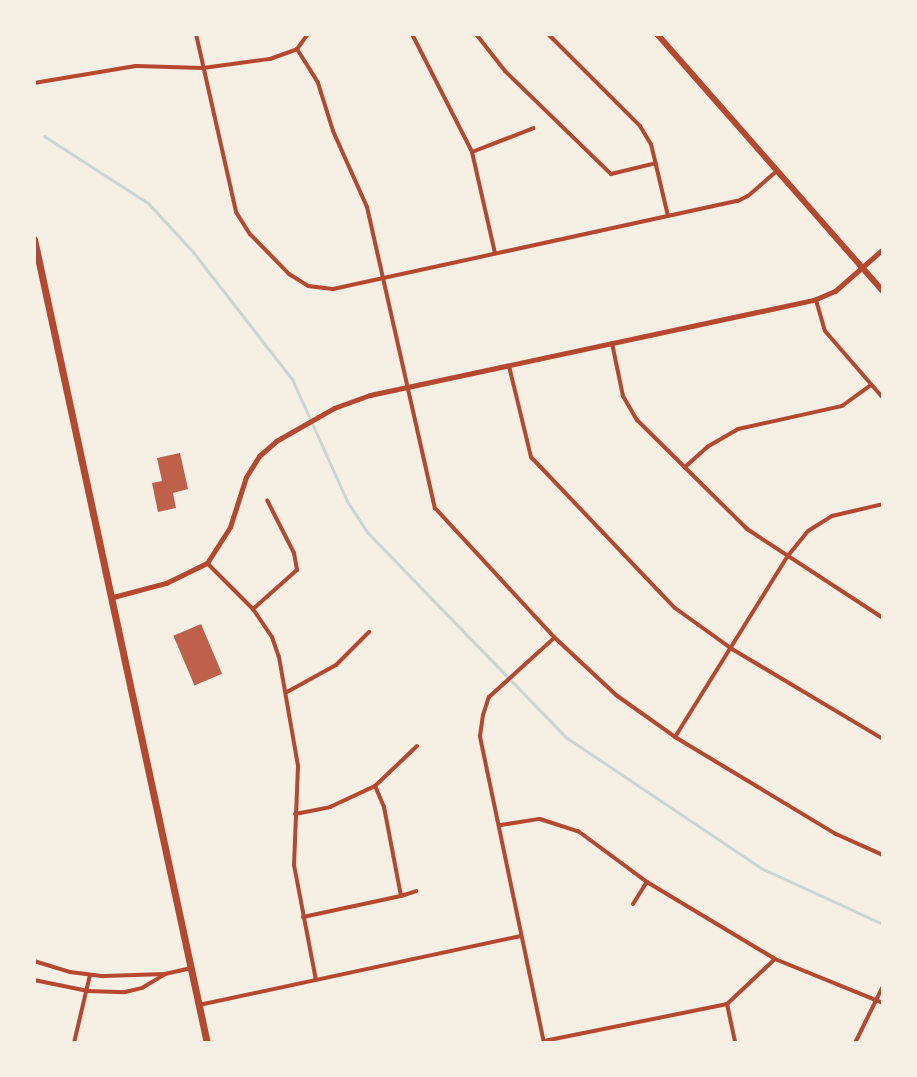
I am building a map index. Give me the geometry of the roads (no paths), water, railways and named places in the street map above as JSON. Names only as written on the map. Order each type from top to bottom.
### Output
[{"type":"highway","points":[[34,239],[207,1043]]},
{"type":"main road","points":[[657,34],[883,291]]},
{"type":"street","points":[[196,34],[236,212],[250,234],[289,274],[308,286],[333,289],[738,201],[777,171]]},
{"type":"street","points":[[34,83],[136,66],[203,68],[270,59],[297,49],[308,34]]},
{"type":"street","points":[[412,34],[472,152],[495,253]]},
{"type":"street","points":[[476,34],[505,71],[611,174],[656,163]]},
{"type":"street","points":[[548,34],[640,126],[656,163],[668,217]]},
{"type":"street","points":[[297,49],[318,83],[333,131],[367,207],[435,508],[554,637],[616,695],[675,737],[836,834],[883,855]]},
{"type":"street","points":[[472,152],[534,128]]},
{"type":"street","points":[[113,597],[166,583],[207,563],[230,527],[246,477],[259,456],[276,441],[334,408],[407,387],[816,299],[835,291],[883,249]]},
{"type":"street","points":[[816,299],[825,331],[883,398]]},
{"type":"street","points":[[612,343],[628,407],[685,467],[747,529],[883,618]]},
{"type":"street","points":[[509,366],[526,443],[539,468],[675,608],[732,649],[883,739]]},
{"type":"street","points":[[685,467],[707,447],[738,429],[842,406],[871,385]]},
{"type":"street","points":[[253,609],[297,570],[294,553],[267,500]]},
{"type":"street","points":[[675,737],[787,557],[818,522],[883,504]]},
{"type":"street","points":[[207,563],[253,609],[272,637],[287,692],[298,766],[294,865],[316,980]]},
{"type":"street","points":[[287,692],[336,665],[369,632]]},
{"type":"street","points":[[554,637],[489,697],[480,736],[544,1042],[727,1004],[775,959]]},
{"type":"street","points":[[295,814],[330,807],[375,786],[417,746]]},
{"type":"street","points":[[375,786],[384,807],[401,896]]},
{"type":"street","points":[[501,825],[540,819],[578,831],[647,882],[775,959],[883,1003]]},
{"type":"street","points":[[633,904],[647,882]]},
{"type":"street","points":[[303,917],[416,891]]},
{"type":"street","points":[[199,1005],[520,936]]},
{"type":"street","points":[[34,961],[90,975],[165,974],[191,968]]},
{"type":"street","points":[[34,980],[88,991],[142,988],[165,974]]},
{"type":"street","points":[[74,1043],[90,975]]},
{"type":"street","points":[[855,1043],[883,986]]},
{"type":"street","points":[[727,1004],[735,1043]]},
{"type":"waterway","points":[[44,136],[148,203],[193,252],[292,379],[347,501],[368,533],[567,738],[761,868],[883,924]]}]
